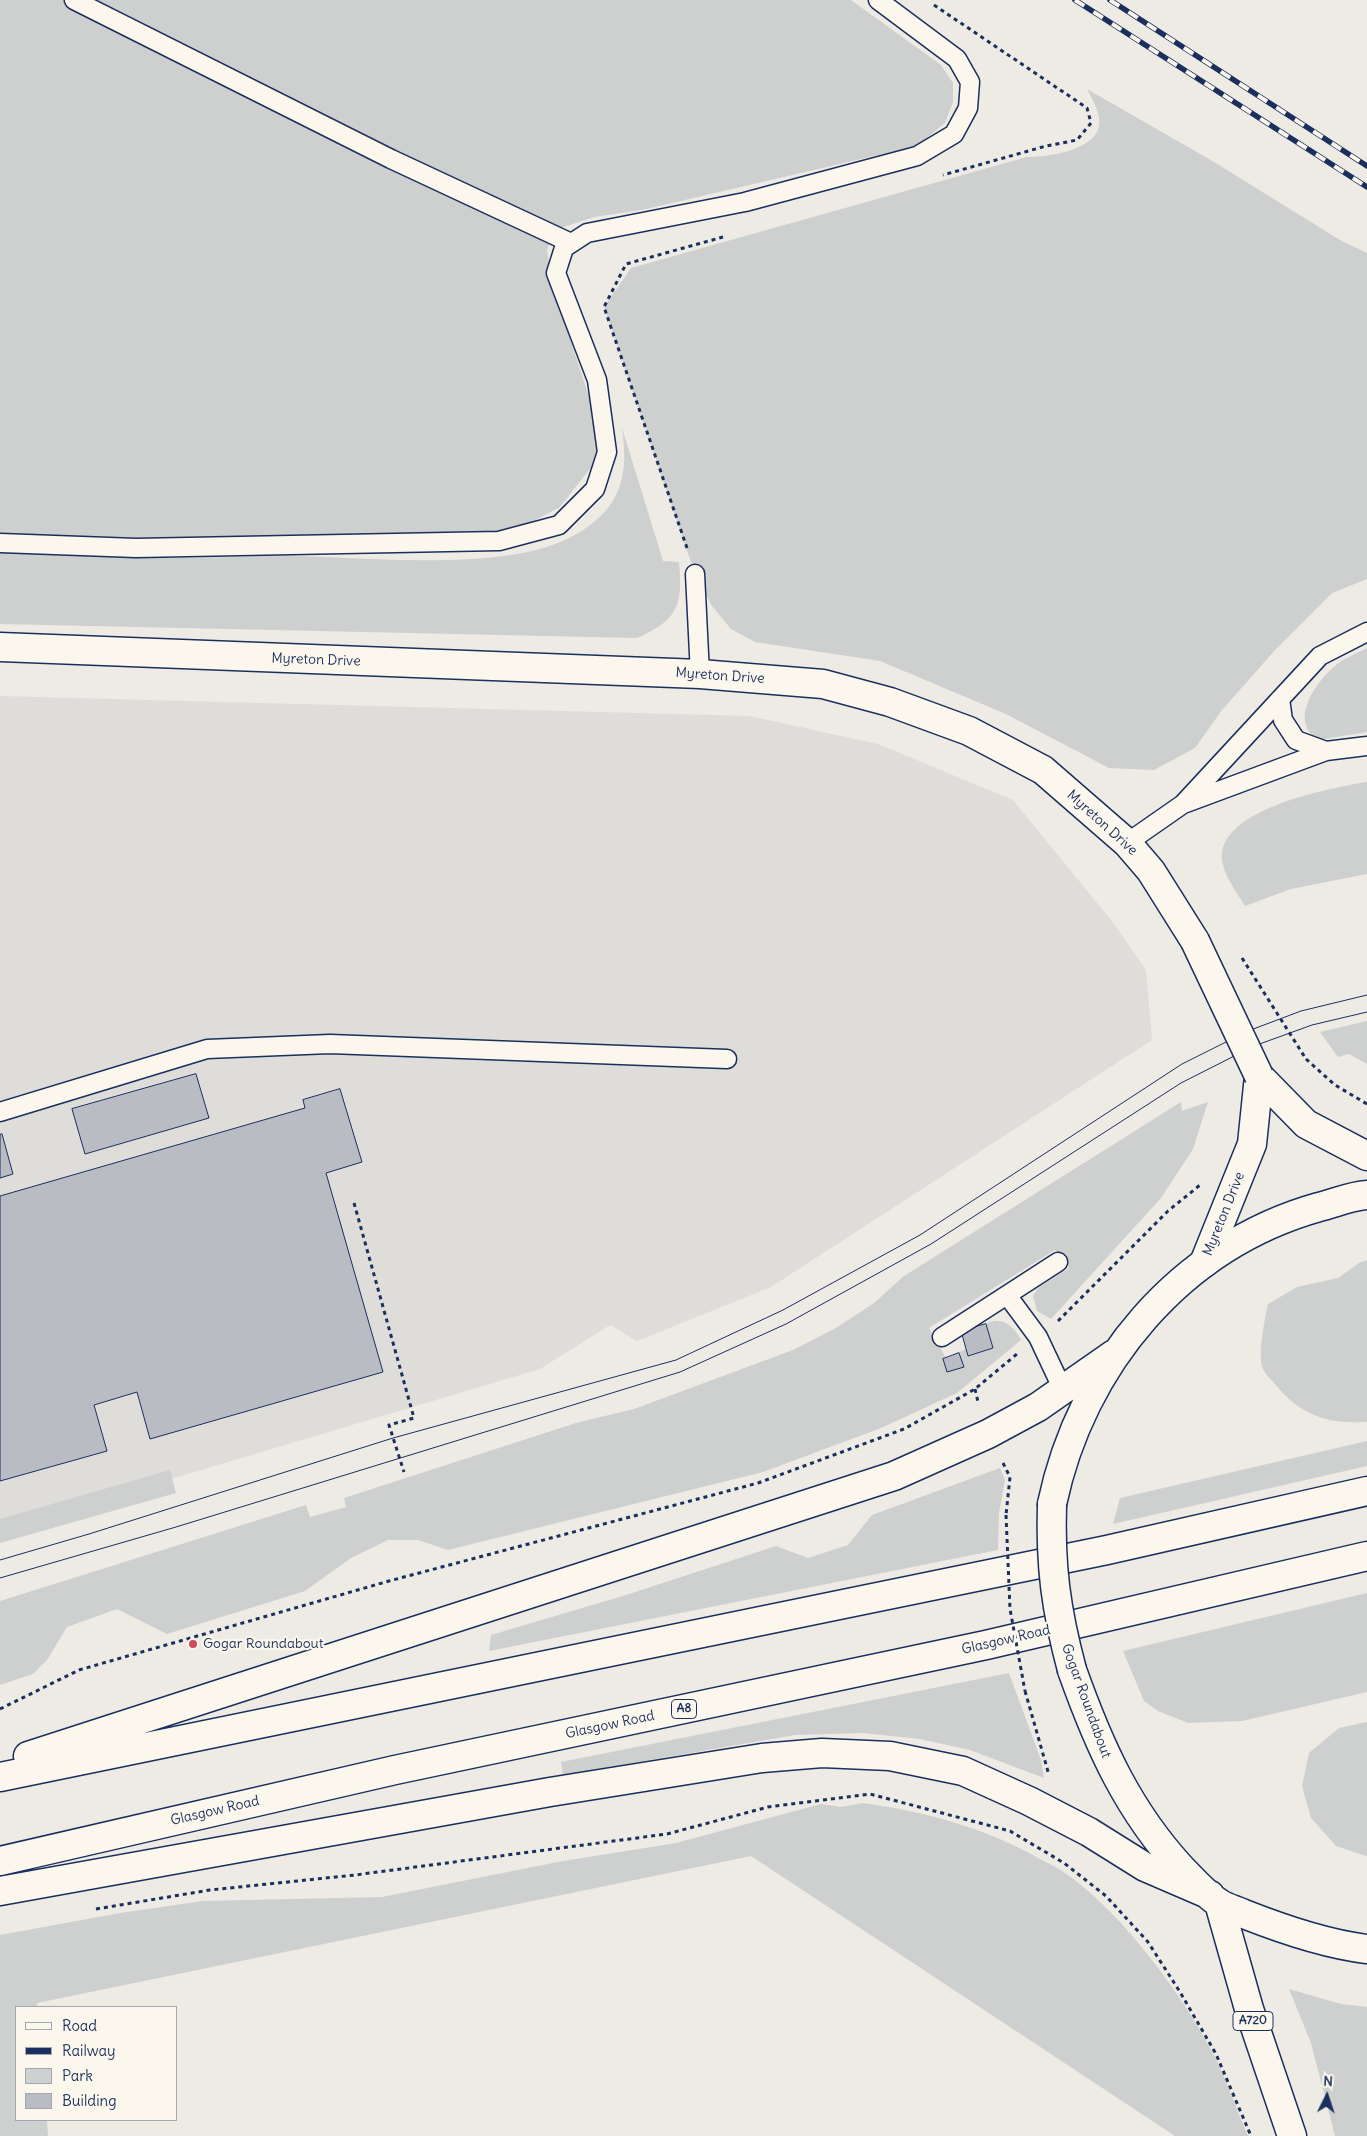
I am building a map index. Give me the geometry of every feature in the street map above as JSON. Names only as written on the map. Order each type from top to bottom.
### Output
[{"type":"main road","name":"Myreton Drive","points":[[0,647],[700,674],[823,684],[890,702],[969,731],[1043,770],[1127,843],[1151,871],[1173,903],[1195,941],[1259,1076],[1306,1124],[1367,1156]]},
{"type":"main road","name":"Myreton Drive","points":[[1204,1263],[1252,1144],[1259,1076]]},
{"type":"main road","name":"Gogar Roundabout","points":[[1367,1195],[1292,1215],[1249,1234],[1204,1263],[1159,1301],[1114,1354],[1081,1412],[1057,1482],[1052,1504],[1051,1547],[1053,1586],[1072,1670],[1090,1720],[1109,1764],[1135,1810],[1164,1849],[1215,1899],[1261,1921],[1348,1947],[1367,1949]]},
{"type":"main road","points":[[0,1765],[894,1476],[988,1434],[1038,1407],[1114,1354]]},
{"type":"main road","points":[[0,1777],[1107,1550],[1367,1491]]},
{"type":"main road","name":"Glasgow Road","points":[[0,1861],[395,1770],[986,1645],[1367,1556]]},
{"type":"main road","points":[[0,1892],[550,1792],[780,1757],[822,1753],[890,1756],[963,1771],[1029,1801],[1088,1832],[1144,1867],[1215,1899]]},
{"type":"main road","name":"A720","points":[[1215,1899],[1249,2009],[1292,2136]]},
{"type":"lane","points":[[74,0],[391,159],[571,243]]},
{"type":"lane","points":[[0,543],[136,548],[499,541],[559,525],[596,488],[607,452],[597,380],[556,273],[564,248],[587,233],[746,202],[917,156],[954,134],[968,108],[970,82],[958,59],[878,0]]},
{"type":"lane","points":[[695,574],[700,674]]},
{"type":"lane","points":[[1127,843],[1183,804],[1320,656],[1367,632]]},
{"type":"lane","points":[[1280,699],[1283,720],[1296,740],[1326,751]]},
{"type":"lane","points":[[1183,804],[1326,751],[1367,746]]},
{"type":"lane","points":[[0,1112],[207,1048],[330,1044],[727,1059]]},
{"type":"lane","points":[[942,1337],[1058,1262]]},
{"type":"lane","points":[[1007,1295],[1038,1337],[1063,1390]]},
{"type":"path","points":[[927,0],[1087,108],[1091,123],[1077,140],[1046,146],[941,175]]},
{"type":"path","points":[[695,574],[604,307],[626,264],[731,234]]},
{"type":"path","points":[[1240,956],[1306,1059],[1335,1085],[1367,1104]]},
{"type":"path","points":[[354,1203],[414,1418],[389,1425],[404,1472]]},
{"type":"path","points":[[0,1710],[80,1670],[389,1581],[758,1483],[904,1429],[975,1389],[1038,1337]]},
{"type":"path","points":[[1006,1516],[1010,1609],[1025,1691],[1050,1773],[1010,1831]]},
{"type":"path","points":[[95,1910],[210,1890],[355,1874],[667,1834],[768,1807],[870,1794],[1010,1831],[1064,1864],[1106,1896],[1148,1942],[1216,2054],[1251,2136]]},
{"type":"shaded area","points":[[0,696],[750,716],[878,744],[1013,800],[1115,925],[1146,970],[1152,1040],[771,1287],[637,1341],[610,1325],[540,1369],[0,1530]]},
{"type":"green space","points":[[0,0],[851,0],[941,65],[953,83],[953,102],[945,123],[917,146],[642,210],[594,217],[555,230],[547,250],[551,281],[597,421],[599,457],[560,507],[513,532],[171,543],[0,533]]},
{"type":"green space","points":[[1087,89],[1214,162],[1340,240],[1367,253],[1367,579],[1332,593],[1276,649],[1222,710],[1195,748],[1154,770],[1109,768],[1006,714],[880,661],[755,642],[731,629],[712,606],[695,574],[604,307],[631,268],[1027,157],[1057,154],[1079,147],[1095,135],[1099,126],[1098,112]]},
{"type":"green space","points":[[622,428],[663,561],[679,562],[680,590],[675,610],[661,625],[637,638],[0,624],[0,552],[166,558],[291,556],[432,560],[506,556],[539,549],[567,539],[584,529],[598,519],[609,507],[617,494],[622,480],[624,447]]},
{"type":"green space","points":[[1367,648],[1367,732],[1318,740],[1309,732],[1305,722],[1308,701],[1328,672],[1347,658]]},
{"type":"green space","points":[[1367,782],[1367,874],[1291,889],[1245,906],[1223,865],[1224,846],[1235,830],[1253,816],[1276,805],[1302,796]]},
{"type":"green space","points":[[1367,1021],[1367,1064],[1349,1054],[1338,1057],[1320,1032]]},
{"type":"green space","points":[[1181,1102],[1182,1111],[1208,1102],[1193,1149],[1161,1198],[1051,1319],[1037,1311],[1033,1296],[1038,1288],[1069,1268],[1055,1250],[929,1328],[946,1358],[966,1349],[969,1356],[993,1348],[986,1324],[992,1322],[1002,1321],[1011,1326],[1021,1340],[957,1393],[881,1428],[763,1472],[448,1550],[418,1540],[388,1540],[351,1558],[305,1591],[167,1634],[117,1609],[67,1627],[47,1660],[33,1674],[0,1685],[0,1601],[306,1505],[310,1517],[346,1507],[344,1498],[576,1423],[634,1409],[793,1350],[836,1328],[874,1303],[904,1276]]},
{"type":"green space","points":[[1367,1260],[1367,1422],[1339,1421],[1316,1416],[1295,1404],[1264,1371],[1261,1363],[1261,1346],[1268,1304],[1297,1287],[1338,1278],[1359,1263]]},
{"type":"green space","points":[[1367,1441],[1367,1466],[1113,1524],[1120,1498]]},
{"type":"green space","points":[[1000,1468],[1005,1480],[999,1513],[998,1550],[489,1651],[491,1635],[626,1595],[776,1546],[808,1558],[848,1545],[872,1515]]},
{"type":"green space","points":[[170,1470],[176,1493],[0,1543],[0,1519]]},
{"type":"green space","points":[[1367,1593],[1367,1692],[1242,1721],[1188,1723],[1158,1711],[1144,1701],[1123,1651]]},
{"type":"green space","points":[[1009,1673],[1041,1760],[1044,1778],[970,1750],[920,1739],[863,1733],[795,1735],[563,1775],[561,1762]]},
{"type":"green space","points":[[1367,1722],[1366,1856],[1336,1846],[1311,1818],[1302,1786],[1309,1753],[1339,1728]]},
{"type":"green space","points":[[863,1803],[887,1807],[910,1811],[978,1830],[1021,1849],[1058,1869],[1090,1892],[1132,1935],[1170,1984],[1187,2010],[1216,2059],[1248,2136],[1175,2136],[751,1856],[37,2003],[37,2006],[15,2006],[15,2121],[47,2121],[48,2136],[0,2136],[0,1935],[120,1913],[203,1901],[382,1897],[563,1861],[676,1843],[821,1804],[841,1807]]},
{"type":"green space","points":[[1289,1989],[1341,2004],[1367,2007],[1367,2136],[1335,2136],[1311,2043]]},
{"type":"building","points":[[196,1074],[209,1118],[85,1154],[72,1109]]},
{"type":"building","points":[[340,1089],[362,1162],[326,1173],[383,1372],[150,1439],[137,1392],[94,1405],[107,1451],[0,1481],[0,1196],[305,1108],[303,1100]]},
{"type":"building","points":[[2,1134],[13,1174],[0,1178],[0,1135]]},
{"type":"building","points":[[986,1324],[993,1348],[968,1356],[961,1331]]},
{"type":"building","points":[[959,1353],[964,1367],[947,1372],[943,1359]]},
{"type":"tram line","points":[[0,1560],[89,1534],[393,1438],[676,1360],[783,1310],[920,1235],[1182,1064],[1248,1031],[1301,1011],[1367,995]]},
{"type":"tram line","points":[[0,1578],[176,1527],[680,1372],[786,1324],[931,1244],[1181,1083],[1254,1046],[1312,1025],[1367,1012]]},
{"type":"railway","points":[[1075,0],[1367,187]]},
{"type":"railway","points":[[1110,0],[1367,166]]},
{"type":"place","name":"Gogar Roundabout","points":[[193,1644]]}]
